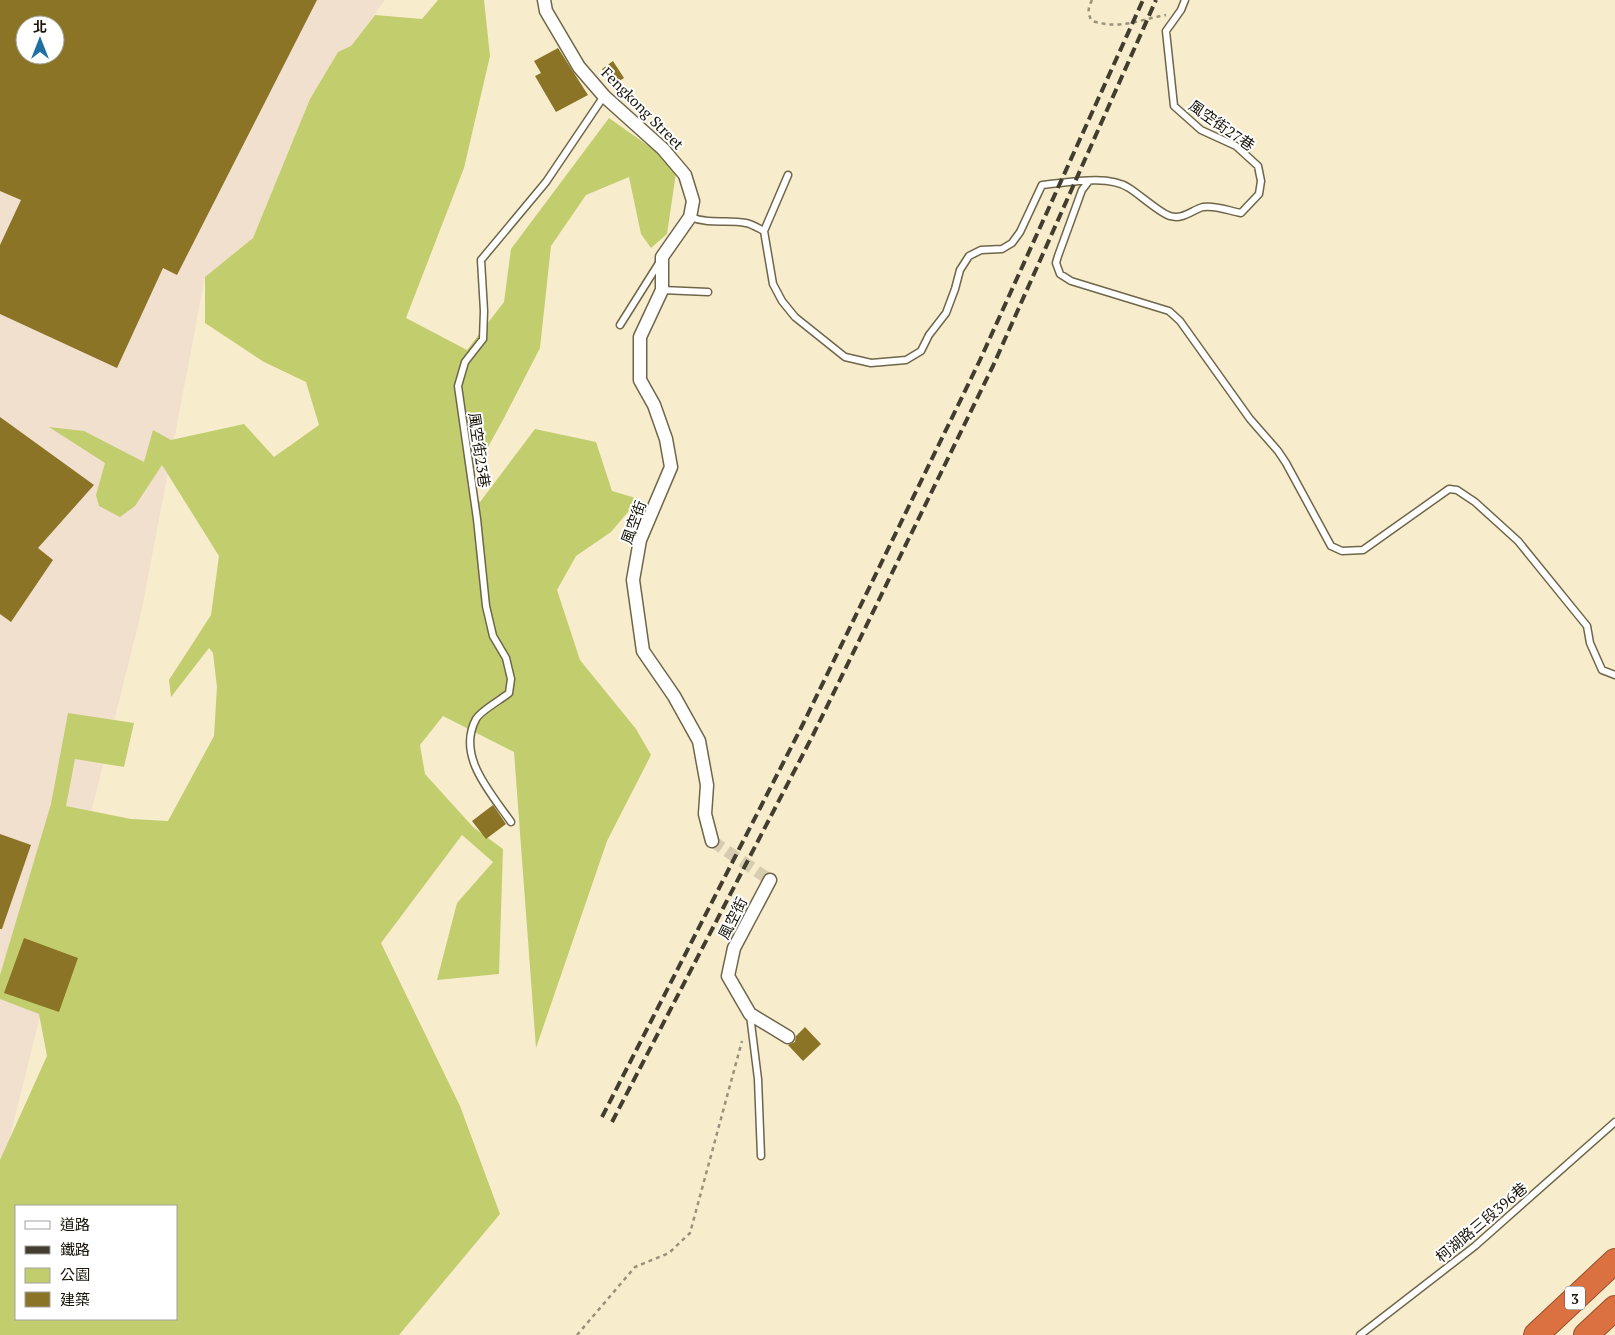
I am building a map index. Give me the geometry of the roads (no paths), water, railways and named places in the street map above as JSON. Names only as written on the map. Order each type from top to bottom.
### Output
[{"type":"highway","name":"3","points":[[1536,1335],[1615,1261]]},
{"type":"highway","name":"3","points":[[1586,1335],[1615,1308]]},
{"type":"street","name":"Fengkong Street","points":[[544,0],[546,11],[579,66],[604,96],[663,149],[685,175],[693,201],[690,217]]},
{"type":"street","points":[[662,257],[690,217]]},
{"type":"street","name":"風空街","points":[[662,257],[662,290],[640,337],[640,380],[654,405],[666,439],[671,467],[640,540],[633,580],[643,651],[674,696],[699,741],[707,785],[705,814],[712,841]]},
{"type":"street","name":"風空街","points":[[770,880],[734,948],[728,976],[750,1014],[788,1037]]},
{"type":"lane","name":"風空街27巷","points":[[764,231],[773,284],[782,301],[795,317],[845,357],[871,363],[906,360],[921,351],[929,335],[946,313],[960,270],[968,256],[981,250],[1002,249],[1012,244],[1020,232],[1042,185],[1115,181],[1127,186],[1170,216],[1186,215],[1203,208],[1218,208],[1241,213],[1259,194],[1261,181],[1258,166],[1236,146],[1201,130],[1174,106],[1166,31],[1185,0]]},
{"type":"lane","name":"風空街23巷","points":[[510,822],[478,774],[473,761],[470,736],[477,717],[509,693],[510,678],[506,658],[493,636],[486,606],[477,519],[458,386],[465,362],[483,339],[484,311],[481,260],[546,182],[604,96]]},
{"type":"lane","points":[[690,217],[716,223],[745,223],[764,231],[788,175]]},
{"type":"lane","points":[[1089,181],[1082,190],[1058,256],[1056,263],[1060,274],[1071,281],[1169,311],[1180,321],[1250,419],[1278,451],[1331,546],[1342,551],[1363,550],[1449,489],[1457,490],[1475,502],[1518,541],[1587,626],[1590,643],[1602,670],[1615,676]]},
{"type":"lane","points":[[620,325],[662,257]]},
{"type":"lane","points":[[662,290],[708,292]]},
{"type":"lane","points":[[750,1014],[758,1079],[761,1156]]},
{"type":"lane","name":"柯湖路三段396巷","points":[[1360,1335],[1475,1246],[1615,1122]]},
{"type":"tunnel","points":[[712,841],[770,880]]},
{"type":"railway","points":[[602,1117],[801,728],[980,360],[1143,0]]},
{"type":"railway","points":[[612,1122],[813,735],[993,366],[1156,0]]}]
